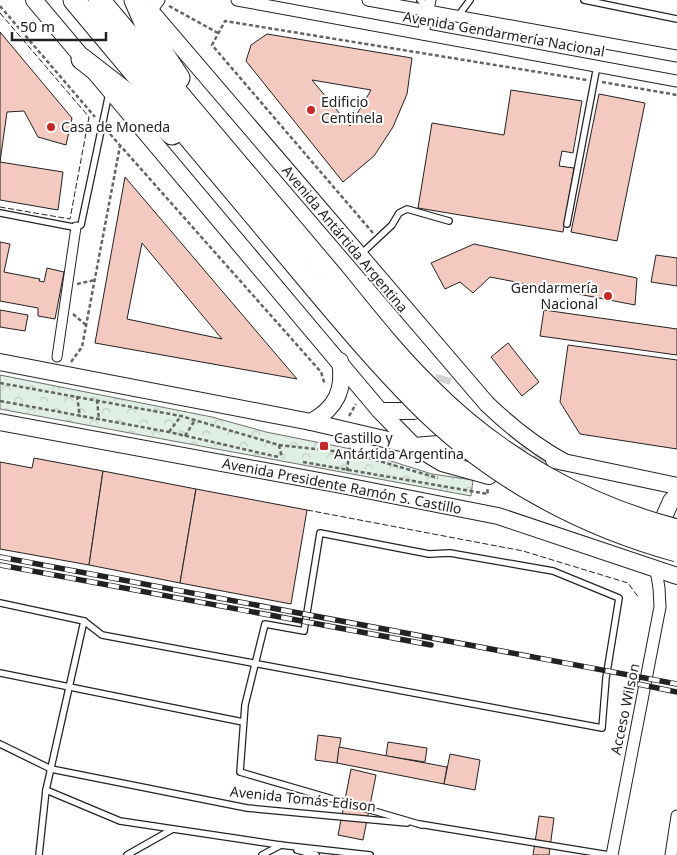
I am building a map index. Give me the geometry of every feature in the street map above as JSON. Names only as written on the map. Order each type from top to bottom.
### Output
[{"type":"highway","points":[[74,0],[317,290],[416,402],[485,461],[541,497],[585,520],[677,551]]},
{"type":"highway","points":[[99,0],[223,149],[428,387],[494,443],[538,473],[582,497],[671,524]]},
{"type":"highway","points":[[146,3],[150,34],[223,149]]},
{"type":"highway","points":[[82,59],[131,96],[189,149],[257,218]]},
{"type":"main road","points":[[34,0],[109,92],[340,361],[380,411],[414,446],[442,463],[488,480]]},
{"type":"main road","name":"Avenida Antártida Argentina","points":[[146,3],[443,355],[510,427],[538,448],[564,462]]},
{"type":"main road","points":[[443,355],[444,376]]},
{"type":"main road","points":[[311,422],[332,407],[340,391],[343,376],[340,361]]},
{"type":"main road","points":[[0,362],[311,422],[414,446],[450,443]]},
{"type":"main road","points":[[380,411],[414,410]]},
{"type":"main road","name":"Avenida Presidente Ramón S. Castillo","points":[[0,422],[332,483],[498,516],[677,576]]},
{"type":"main road","points":[[547,459],[677,486]]},
{"type":"main road","points":[[671,524],[671,501],[677,495]]},
{"type":"street","name":"Avenida Gendarmería Nacional","points":[[237,0],[677,81]]},
{"type":"street","name":"Avenida Gendarmería Nacional","points":[[368,0],[429,5],[458,16],[677,56]]},
{"type":"street","points":[[423,34],[429,5]]},
{"type":"street","points":[[57,357],[76,227]]},
{"type":"street","name":"Acceso Wilson","points":[[611,855],[660,607],[660,588],[656,570]]},
{"type":"street","points":[[671,855],[677,816]]},
{"type":"lane","points":[[420,0],[429,5]]},
{"type":"lane","points":[[458,16],[470,0]]},
{"type":"lane","points":[[584,0],[677,19]]},
{"type":"lane","points":[[567,224],[597,66]]},
{"type":"lane","points":[[0,213],[76,227],[82,222],[109,92]]},
{"type":"lane","points":[[359,256],[392,225],[399,213],[407,209],[449,221]]},
{"type":"lane","points":[[0,603],[84,621],[102,635],[256,663],[602,728],[606,678],[619,598],[553,570],[450,553],[428,554],[320,533],[304,631],[264,624],[256,663],[243,722],[240,772],[422,825]]},
{"type":"lane","points":[[39,855],[46,790],[84,621]]},
{"type":"lane","points":[[0,673],[243,722]]},
{"type":"lane","name":"Avenida Tomás Edison","points":[[0,744],[51,769],[247,808],[422,825],[611,855]]},
{"type":"lane","points":[[46,790],[120,821],[280,845],[370,855]]},
{"type":"lane","points":[[127,855],[171,830]]},
{"type":"lane","points":[[262,855],[280,845],[316,855]]},
{"type":"path","points":[[166,0],[170,7],[218,33]]},
{"type":"path","points":[[0,6],[120,146],[321,372],[325,383],[322,392]]},
{"type":"path","points":[[378,238],[212,45],[225,21],[677,95]]},
{"type":"path","points":[[69,375],[71,360],[82,346],[120,146]]},
{"type":"path","points":[[67,286],[94,280]]},
{"type":"path","points":[[64,306],[86,325]]},
{"type":"path","points":[[0,383],[181,416],[280,445],[350,453],[426,476],[443,478]]},
{"type":"path","points":[[77,396],[80,416]]},
{"type":"path","points":[[0,400],[169,432],[291,460]]},
{"type":"path","points":[[97,400],[99,420]]},
{"type":"path","points":[[169,432],[181,416]]},
{"type":"path","points":[[185,436],[195,420]]},
{"type":"path","points":[[280,445],[282,458]]},
{"type":"path","points":[[301,462],[488,494],[488,480]]},
{"type":"green space","points":[[0,375],[212,417],[266,432],[356,450],[432,474],[473,480],[471,496],[0,409]]},
{"type":"building","name":"Casa de Moneda","points":[[0,32],[72,118],[66,145],[38,137],[24,111],[7,112],[0,162]]},
{"type":"building","name":"Edificio Centinela","points":[[267,34],[412,58],[407,94],[393,127],[374,156],[343,182],[246,61],[251,45]],"holes":[[[312,80],[371,90],[350,126]]]},
{"type":"building","points":[[511,90],[582,101],[573,153],[562,151],[559,166],[574,168],[563,232],[418,208],[432,123],[504,135]]},
{"type":"building","points":[[599,94],[645,103],[617,241],[571,232]]},
{"type":"building","points":[[0,162],[63,172],[58,210],[0,200]]},
{"type":"building","points":[[125,177],[297,379],[95,343]],"holes":[[[142,243],[222,339],[127,319]]]},
{"type":"building","points":[[0,242],[10,244],[4,272],[40,279],[39,281],[44,282],[47,268],[64,272],[55,319],[38,316],[38,308],[0,301]]},
{"type":"building","points":[[474,244],[637,278],[635,305],[490,277],[473,293],[460,282],[445,289],[431,263]]},
{"type":"building","points":[[656,255],[677,258],[677,286],[651,282]]},
{"type":"building","points":[[0,310],[28,315],[25,331],[0,327]]},
{"type":"building","points":[[544,310],[677,329],[677,355],[540,336]]},
{"type":"building","points":[[508,343],[539,382],[522,396],[491,357]]},
{"type":"building","points":[[568,345],[677,360],[677,449],[580,434],[560,402]]},
{"type":"building","points":[[34,458],[103,471],[89,565],[0,549],[0,462],[32,468]]},
{"type":"building","points":[[103,471],[196,489],[180,583],[89,565]]},
{"type":"building","points":[[196,489],[307,510],[291,604],[180,583]]},
{"type":"building","points":[[318,735],[341,738],[337,763],[315,760]]},
{"type":"building","points":[[388,742],[427,748],[425,762],[386,756]]},
{"type":"building","points":[[339,747],[447,767],[444,784],[337,763]]},
{"type":"building","points":[[450,754],[480,760],[475,790],[444,784]]},
{"type":"building","points":[[351,769],[376,775],[363,840],[338,835]]},
{"type":"building","points":[[539,816],[554,818],[549,855],[533,855]]},
{"type":"tunnel","points":[[429,402],[440,390],[444,376]]},
{"type":"tunnel","points":[[510,453],[547,459]]},
{"type":"railway","points":[[0,557],[677,684]]},
{"type":"railway","points":[[0,565],[431,645]]},
{"type":"railway","points":[[638,684],[677,692]]},
{"type":"fence","points":[[0,13],[89,117],[70,219],[0,207]]},
{"type":"fence","points":[[307,510],[523,551],[628,583],[639,598]]},
{"type":"place","name":"Edificio Centinela","points":[[311,110]]},
{"type":"place","name":"Casa de Moneda","points":[[51,127]]},
{"type":"place","name":"Gendarmería Nacional","points":[[608,296]]},
{"type":"place","name":"Castillo y Antártida Argentina","points":[[324,446]]}]
